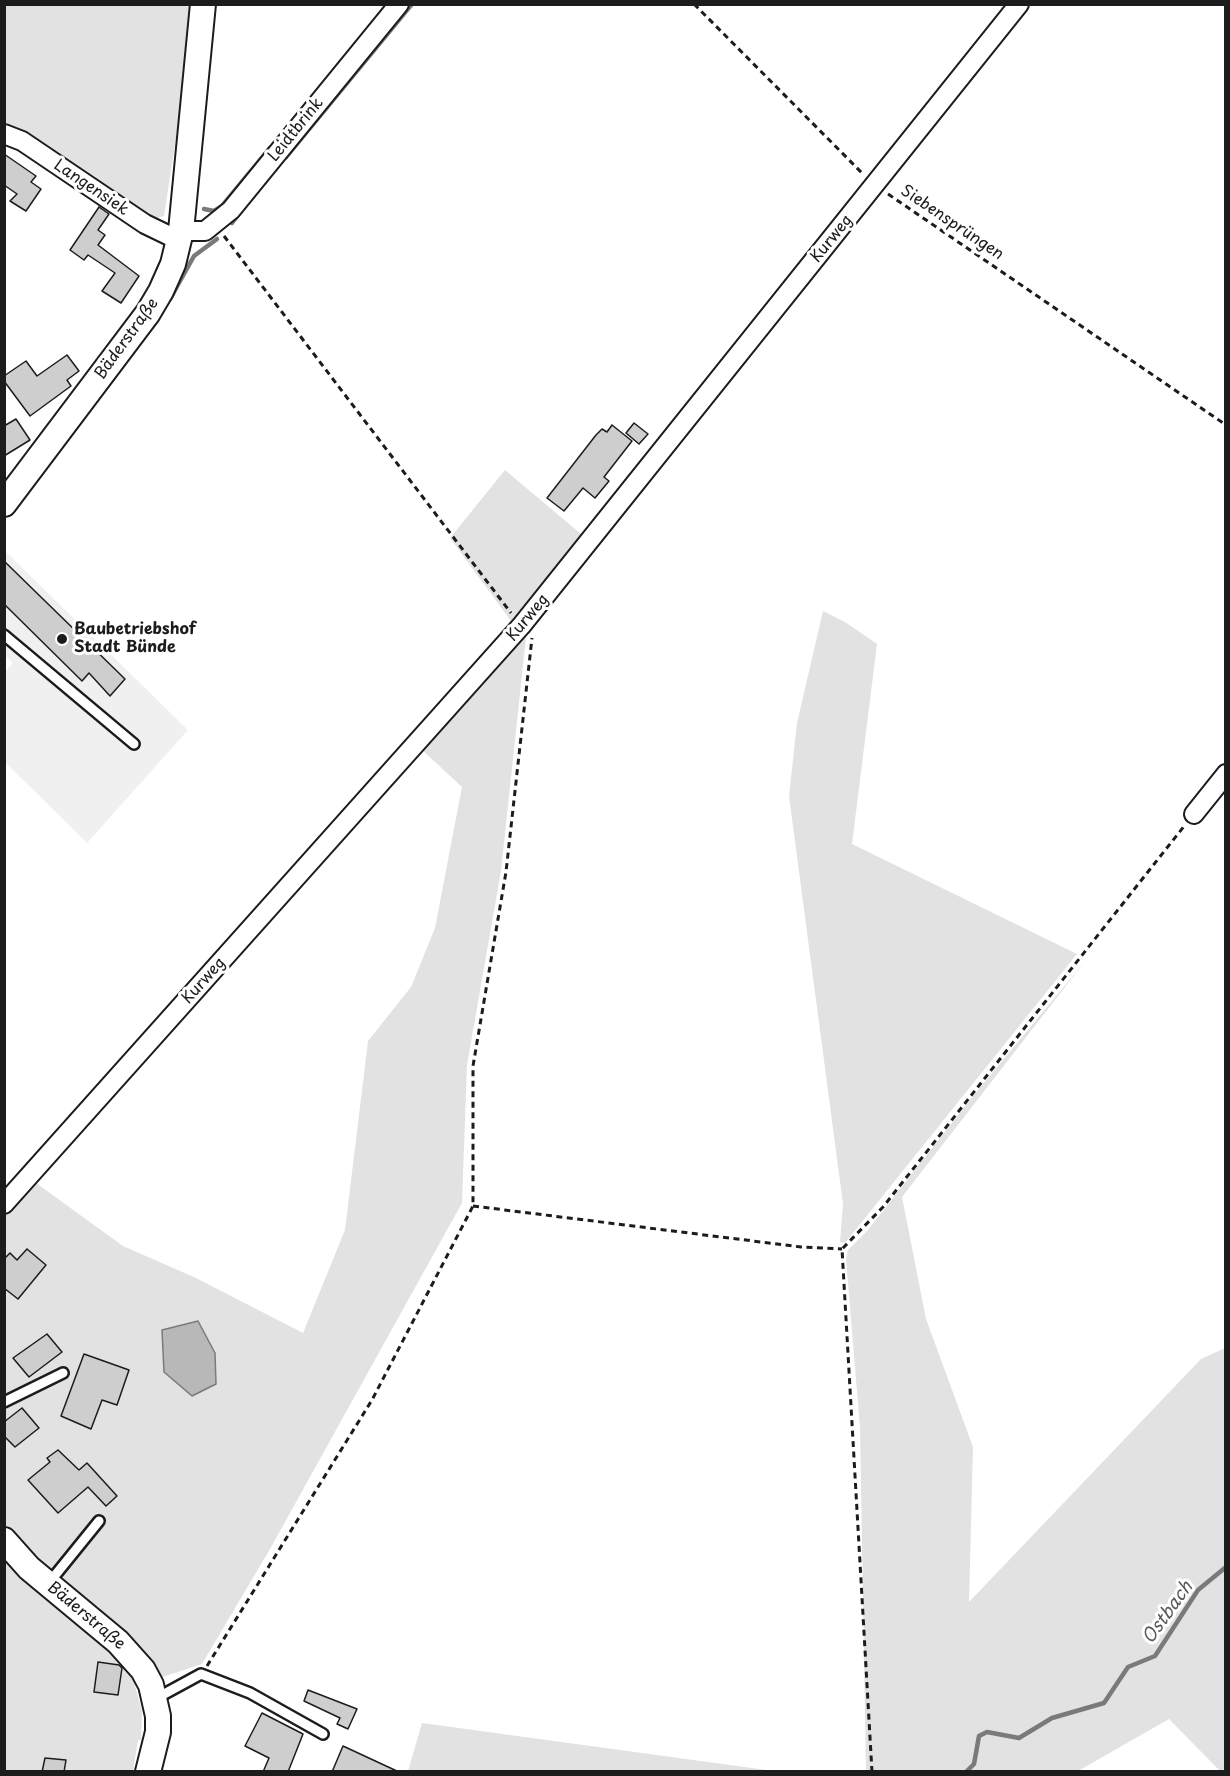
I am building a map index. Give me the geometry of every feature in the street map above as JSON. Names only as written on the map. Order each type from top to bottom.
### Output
[{"type":"street","name":"Bäderstraße","points":[[4,504],[148,313],[161,291],[180,236],[203,4]]},
{"type":"street","name":"Leidtbrink","points":[[216,225],[231,210],[399,4]]},
{"type":"street","name":"Kurweg","points":[[4,1204],[535,610],[1019,4]]},
{"type":"street","name":"Langensiek","points":[[4,134],[22,141],[145,224],[180,236]]},
{"type":"street","points":[[180,236],[205,231],[216,225]]},
{"type":"street","points":[[1194,814],[1226,774]]},
{"type":"street","name":"Bäderstraße","points":[[4,1540],[13,1553],[48,1585],[133,1656],[151,1685],[155,1699],[158,1732],[148,1772]]},
{"type":"lane","points":[[4,635],[134,744]]},
{"type":"lane","points":[[4,1402],[63,1373]]},
{"type":"lane","points":[[48,1585],[99,1521]]},
{"type":"lane","points":[[155,1699],[201,1674],[250,1693],[323,1734]]},
{"type":"path","name":"Siebensprüngen","points":[[694,4],[875,185],[1226,425]]},
{"type":"path","points":[[216,225],[521,626]]},
{"type":"path","points":[[201,1674],[372,1400],[472,1206],[473,1066],[506,872],[535,610]]},
{"type":"path","points":[[472,1206],[801,1247],[842,1249],[883,1208],[1194,814]]},
{"type":"path","points":[[842,1249],[872,1772]]},
{"type":"shaded area","points":[[4,5],[193,5],[183,92],[164,216],[153,219],[5,129]]},
{"type":"shaded area","points":[[505,470],[581,534],[511,621],[450,538]]},
{"type":"shaded area","points":[[4,550],[188,730],[87,843],[5,762],[5,672],[13,663],[5,655]]},
{"type":"shaded area","points":[[823,611],[845,622],[877,644],[852,844],[1077,954],[845,1243],[840,1242],[843,1204],[789,796],[797,723]]},
{"type":"shaded area","points":[[527,628],[501,871],[467,1065],[462,1203],[270,1549],[202,1664],[135,1686],[142,1711],[141,1740],[138,1740],[133,1771],[5,1771],[4,1216],[36,1183],[123,1246],[196,1278],[303,1333],[345,1230],[368,1041],[411,987],[435,928],[462,787],[421,749]]},
{"type":"shaded area","points":[[1086,960],[902,1197],[926,1319],[973,1447],[969,1602],[1201,1359],[1225,1348],[1225,1771],[1220,1771],[1169,1719],[1078,1771],[866,1771],[860,1428],[846,1259],[848,1250],[867,1231],[973,1096]]},
{"type":"shaded area","points":[[198,1321],[215,1353],[216,1384],[192,1396],[164,1372],[162,1330]]},
{"type":"shaded area","points":[[422,1723],[774,1771],[408,1771]]},
{"type":"building","points":[[4,154],[36,176],[31,182],[41,189],[26,211],[10,201],[17,194],[4,185]]},
{"type":"building","points":[[99,207],[109,214],[98,230],[105,235],[98,245],[139,276],[121,303],[102,291],[115,273],[88,255],[84,260],[70,250]]},
{"type":"building","points":[[67,355],[79,371],[67,380],[71,386],[30,416],[4,381],[4,376],[26,361],[37,376]]},
{"type":"building","points":[[16,419],[30,440],[4,456],[4,426]]},
{"type":"building","points":[[634,423],[648,434],[639,444],[626,433]]},
{"type":"building","points":[[612,425],[632,441],[604,477],[609,481],[595,498],[583,488],[564,511],[547,498],[596,435],[602,429],[607,432]]},
{"type":"building","name":"Baubetriebshof Stadt Bünde","points":[[4,561],[125,679],[110,696],[89,673],[82,681],[4,604]]},
{"type":"building","points":[[27,1249],[46,1265],[18,1299],[4,1288],[4,1259],[10,1253],[17,1260]]},
{"type":"building","points":[[47,1334],[62,1352],[29,1377],[13,1358]]},
{"type":"building","points":[[84,1354],[129,1370],[117,1405],[102,1400],[91,1429],[61,1416]]},
{"type":"building","points":[[22,1408],[39,1428],[15,1447],[4,1436],[4,1422]]},
{"type":"building","points":[[58,1450],[79,1470],[87,1463],[117,1496],[106,1506],[88,1487],[58,1513],[28,1480],[50,1462],[47,1458]]},
{"type":"building","points":[[98,1662],[119,1665],[122,1668],[118,1695],[94,1692]]},
{"type":"building","points":[[308,1690],[357,1709],[348,1729],[337,1724],[340,1718],[304,1701]]},
{"type":"building","points":[[262,1713],[303,1734],[288,1772],[263,1772],[269,1758],[245,1746]]},
{"type":"building","points":[[343,1746],[399,1772],[332,1772]]},
{"type":"building","points":[[45,1758],[66,1760],[64,1772],[42,1772]]},
{"type":"waterway","points":[[286,157],[412,4]]},
{"type":"waterway","points":[[204,209],[214,211],[222,206],[270,148]]},
{"type":"waterway","points":[[232,223],[238,215]]},
{"type":"waterway","points":[[170,299],[194,256],[217,239]]},
{"type":"waterway","name":"Ostbach","points":[[966,1772],[974,1764],[979,1736],[987,1732],[1019,1738],[1052,1718],[1104,1703],[1128,1667],[1155,1656],[1198,1590],[1226,1567]]},
{"type":"place","name":"Baubetriebshof Stadt Bünde","points":[[62,639]]}]
